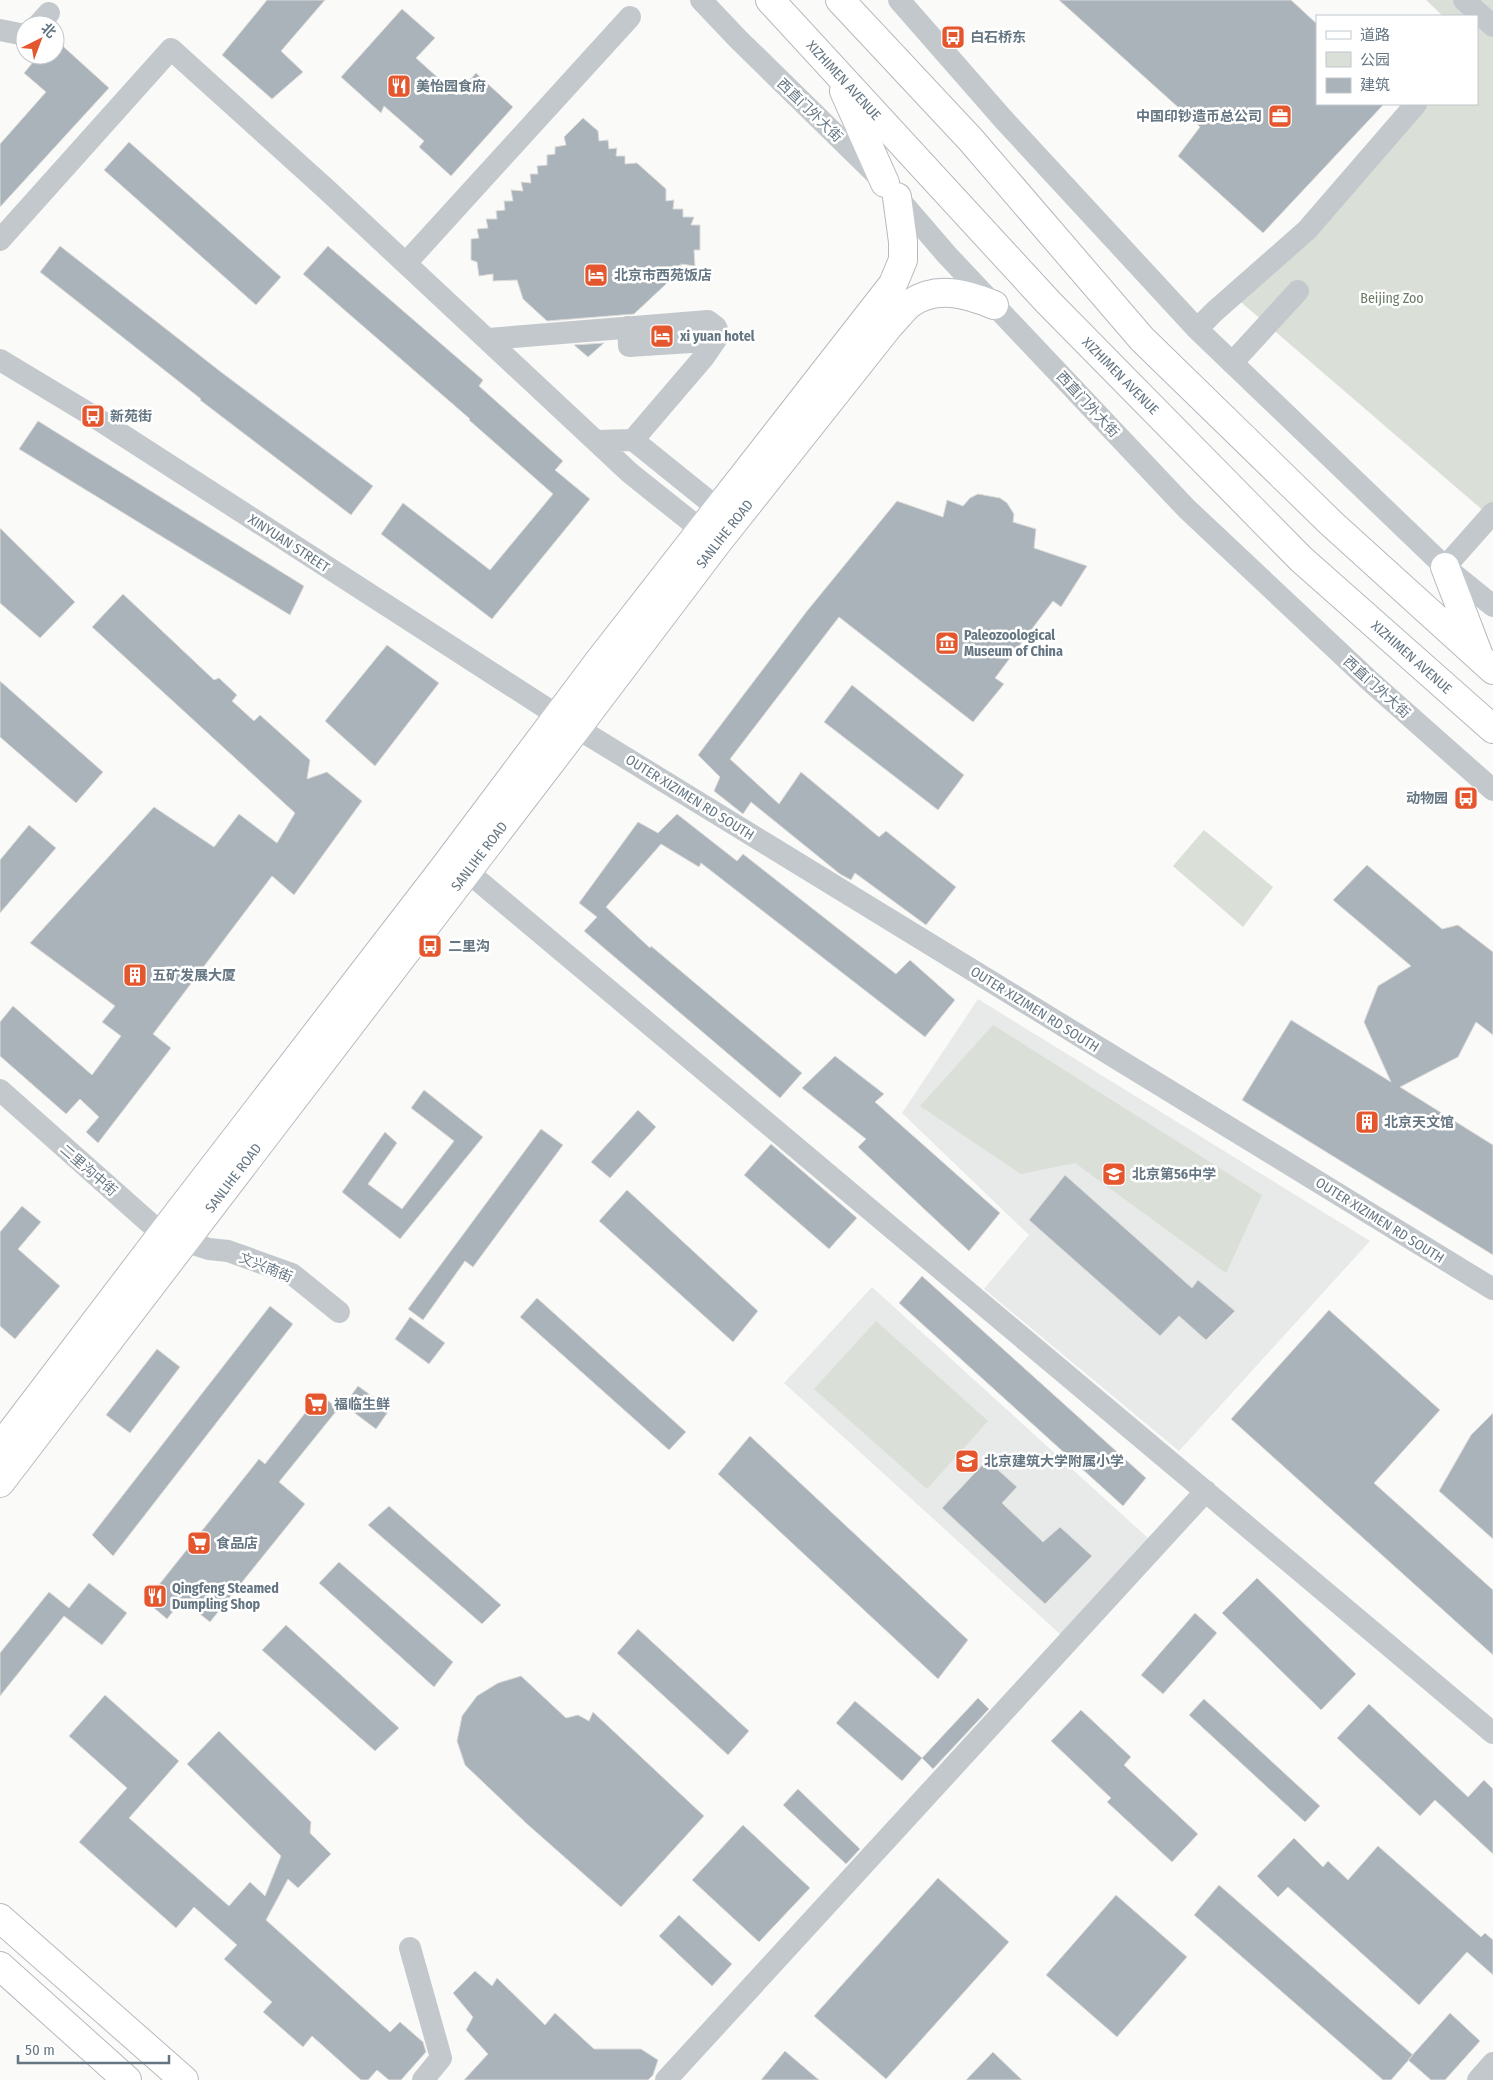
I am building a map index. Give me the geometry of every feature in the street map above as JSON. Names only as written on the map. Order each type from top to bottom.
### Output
[{"type":"main road","name":"XIZHIMEN AVENUE","points":[[770,0],[1048,302],[1301,559],[1493,730]]},
{"type":"main road","points":[[840,0],[971,140],[1142,340],[1332,524],[1487,666]]},
{"type":"main road","name":"SANLIHE ROAD","points":[[0,1483],[173,1238],[443,869],[567,722],[717,526],[892,284],[903,260],[903,242],[891,190],[834,69]]},
{"type":"main road","name":"SANLIHE ROAD","points":[[717,526],[889,326],[911,303],[934,293],[955,292],[994,304]]},
{"type":"main road","points":[[1445,567],[1487,666]]},
{"type":"main road","name":"SANLIHE ROAD","points":[[0,1447],[173,1238],[468,872],[567,722]]},
{"type":"main road","points":[[0,1918],[184,2080]]},
{"type":"main road","points":[[0,1966],[127,2080]]},
{"type":"street","name":"西直门外大街","points":[[701,0],[891,190],[947,255],[1187,509],[1371,682],[1493,790]]},
{"type":"street","points":[[899,0],[1004,120],[1197,329],[1445,567],[1493,606]]},
{"type":"street","points":[[1464,0],[1493,26]]},
{"type":"street","points":[[406,263],[630,17]]},
{"type":"street","points":[[0,30],[15,34]]},
{"type":"street","points":[[0,240],[171,49],[406,263],[630,473],[717,526]]},
{"type":"street","points":[[1197,329],[1214,311],[1307,230],[1415,105]]},
{"type":"street","points":[[1232,363],[1298,291]]},
{"type":"street","points":[[488,339],[708,321],[716,327],[719,335],[704,357],[633,440]]},
{"type":"street","points":[[628,327],[629,346],[691,342]]},
{"type":"street","name":"XINYUAN STREET","points":[[0,360],[101,421],[567,722]]},
{"type":"street","points":[[596,441],[633,440],[717,526]]},
{"type":"street","points":[[1445,567],[1493,513]]},
{"type":"street","name":"OUTER XIZIMEN RD SOUTH","points":[[567,722],[1493,1289]]},
{"type":"street","points":[[468,872],[1493,1733]]},
{"type":"street","name":"二里沟中街","points":[[0,1090],[173,1238]]},
{"type":"street","name":"文兴南街","points":[[173,1238],[209,1249],[228,1251],[292,1274],[338,1312]]},
{"type":"street","points":[[666,2080],[1206,1491]]},
{"type":"street","points":[[410,1948],[441,2058],[423,2080]]},
{"type":"street","points":[[1478,2080],[1493,2063]]},
{"type":"shaded area","name":"北京第56中学","points":[[978,999],[1370,1241],[1179,1451],[984,1289],[1029,1235],[902,1113]]},
{"type":"shaded area","name":"北京建筑大学附属小学","points":[[872,1287],[1149,1539],[1061,1635],[784,1383]]},
{"type":"green space","name":"Beijing Zoo","points":[[1426,0],[1493,0],[1493,519],[1235,297],[1322,226],[1426,105],[1478,105],[1478,15],[1442,15]]},
{"type":"green space","points":[[1204,830],[1273,887],[1243,927],[1173,866]]},
{"type":"green space","points":[[993,1025],[1262,1195],[1226,1273],[1075,1163],[1021,1174],[920,1106]]},
{"type":"green space","points":[[876,1321],[988,1421],[927,1489],[814,1389]]},
{"type":"building","points":[[267,0],[325,0],[281,51],[303,72],[272,99],[222,55]]},
{"type":"building","name":"中国印钞造币总公司","points":[[1059,0],[1291,0],[1316,23],[1316,105],[1383,105],[1263,233],[1178,156],[1200,127]]},
{"type":"building","name":"美怡园食府","points":[[402,9],[435,38],[416,58],[457,95],[476,73],[513,107],[451,176],[419,147],[424,141],[384,106],[381,113],[341,77]]},
{"type":"building","points":[[65,48],[109,88],[0,207],[0,144],[46,92],[24,73],[31,65],[65,65]]},
{"type":"building","points":[[583,118],[598,131],[599,141],[608,140],[609,149],[617,148],[616,156],[625,156],[625,164],[637,163],[666,189],[666,201],[674,200],[673,209],[683,209],[683,217],[694,217],[691,225],[700,225],[700,250],[694,250],[695,266],[681,264],[681,270],[634,314],[547,321],[523,299],[517,280],[493,281],[493,274],[479,276],[477,262],[471,260],[471,239],[479,238],[477,229],[488,228],[486,219],[497,219],[496,211],[505,210],[504,201],[513,201],[511,190],[523,191],[521,182],[531,183],[530,174],[538,174],[537,166],[547,165],[547,155],[555,154],[555,147],[566,145],[564,137]]},
{"type":"building","points":[[129,142],[281,277],[256,305],[104,170]]},
{"type":"building","points":[[60,246],[221,372],[373,486],[351,515],[200,400],[40,272]]},
{"type":"building","points":[[328,246],[483,380],[479,386],[563,461],[555,470],[590,499],[492,619],[381,534],[403,503],[490,570],[553,494],[303,274]]},
{"type":"building","points":[[604,343],[588,357],[574,345]]},
{"type":"building","points":[[38,421],[304,586],[290,615],[19,449]]},
{"type":"building","name":"Paleozoological Museum of China","points":[[978,494],[1000,498],[1007,503],[1014,514],[1013,522],[1036,529],[1034,548],[1087,566],[1061,607],[1053,601],[995,678],[1004,684],[973,722],[839,617],[730,759],[779,804],[801,772],[879,837],[886,831],[956,887],[926,925],[855,873],[851,880],[840,874],[751,802],[743,814],[714,791],[720,777],[698,755],[807,611],[897,501],[943,517],[947,500],[963,506],[970,498]]},
{"type":"building","points":[[0,528],[75,602],[40,638],[0,603]]},
{"type":"building","name":"五矿发展大厦","points":[[123,594],[214,680],[219,678],[237,695],[232,701],[254,721],[260,715],[310,760],[307,779],[327,772],[362,801],[294,895],[272,876],[153,1034],[171,1048],[98,1143],[86,1132],[99,1117],[80,1099],[66,1114],[0,1056],[0,1022],[13,1006],[92,1075],[121,1036],[102,1022],[115,1006],[30,943],[154,807],[214,847],[239,814],[277,843],[295,813],[92,627]]},
{"type":"building","points":[[387,645],[439,683],[375,766],[325,721]]},
{"type":"building","points":[[0,681],[103,772],[76,803],[0,737]]},
{"type":"building","points":[[852,685],[964,775],[938,810],[824,722]]},
{"type":"building","points":[[677,814],[737,861],[743,854],[896,974],[910,960],[955,1000],[925,1037],[701,863],[699,867],[661,844],[606,907],[650,948],[651,946],[802,1073],[780,1098],[584,931],[597,917],[579,903],[638,822],[658,833]]},
{"type":"building","points":[[29,825],[56,848],[0,913],[0,860]]},
{"type":"building","points":[[1367,865],[1442,929],[1458,925],[1493,952],[1493,1035],[1476,1022],[1458,1057],[1400,1087],[1493,1145],[1493,1255],[1242,1100],[1291,1020],[1391,1082],[1364,1022],[1378,986],[1411,966],[1333,900]]},
{"type":"building","points":[[835,1056],[884,1094],[875,1102],[1000,1213],[969,1251],[858,1147],[866,1139],[802,1088]]},
{"type":"building","points":[[424,1090],[483,1137],[400,1239],[342,1192],[385,1132],[397,1143],[368,1184],[402,1209],[454,1141],[411,1108]]},
{"type":"building","points":[[638,1110],[656,1127],[610,1178],[591,1162]]},
{"type":"building","points":[[541,1129],[563,1145],[473,1267],[465,1261],[423,1320],[408,1309]]},
{"type":"building","points":[[771,1144],[857,1218],[829,1249],[744,1175]]},
{"type":"building","points":[[1065,1175],[1192,1288],[1198,1280],[1235,1311],[1206,1340],[1179,1316],[1160,1336],[1029,1220]]},
{"type":"building","points":[[627,1190],[758,1311],[733,1342],[599,1221]]},
{"type":"building","points":[[22,1206],[41,1222],[18,1249],[60,1286],[15,1339],[0,1326],[0,1232]]},
{"type":"building","points":[[922,1276],[1146,1478],[1123,1506],[899,1303]]},
{"type":"building","points":[[537,1298],[686,1432],[669,1450],[520,1317]]},
{"type":"building","points":[[270,1306],[293,1324],[113,1556],[92,1535]]},
{"type":"building","points":[[1329,1310],[1440,1410],[1374,1483],[1493,1590],[1493,1655],[1231,1419]]},
{"type":"building","points":[[410,1317],[445,1343],[429,1364],[395,1339]]},
{"type":"building","points":[[157,1349],[180,1367],[130,1433],[106,1415]]},
{"type":"building","points":[[358,1386],[390,1409],[376,1429],[344,1405]]},
{"type":"building","points":[[320,1394],[338,1409],[279,1482],[305,1504],[210,1622],[182,1600],[167,1619],[146,1601],[259,1459],[265,1464]]},
{"type":"building","points":[[1493,1413],[1493,1539],[1439,1491],[1471,1435]]},
{"type":"building","points":[[750,1436],[968,1640],[938,1679],[718,1474]]},
{"type":"building","points":[[987,1460],[1017,1487],[1002,1503],[1043,1542],[1060,1527],[1092,1556],[1045,1604],[942,1508]]},
{"type":"building","points":[[389,1506],[501,1605],[482,1624],[368,1525]]},
{"type":"building","points":[[339,1562],[453,1662],[434,1687],[319,1583]]},
{"type":"building","points":[[1257,1578],[1356,1674],[1321,1710],[1222,1613]]},
{"type":"building","points":[[89,1583],[127,1613],[102,1645],[64,1616],[0,1696],[0,1653],[49,1592],[69,1608]]},
{"type":"building","points":[[1195,1613],[1217,1633],[1163,1694],[1141,1675]]},
{"type":"building","points":[[286,1625],[399,1728],[375,1751],[262,1650]]},
{"type":"building","points":[[638,1629],[749,1731],[728,1755],[617,1653]]},
{"type":"building","points":[[521,1676],[566,1718],[578,1715],[589,1721],[593,1712],[704,1816],[621,1907],[526,1823],[465,1765],[457,1741],[462,1716],[477,1696],[498,1683]]},
{"type":"building","points":[[105,1695],[179,1761],[129,1818],[229,1906],[250,1882],[265,1896],[281,1856],[187,1764],[219,1731],[311,1822],[310,1833],[331,1854],[298,1888],[288,1879],[266,1920],[390,2032],[400,2022],[423,2042],[426,2052],[401,2080],[389,2080],[377,2070],[368,2080],[361,2080],[312,2036],[303,2047],[263,2012],[272,2002],[224,1959],[237,1945],[194,1907],[176,1928],[79,1842],[127,1788],[69,1736]]},
{"type":"building","points":[[978,1698],[989,1709],[933,1769],[922,1758]]},
{"type":"building","points":[[1204,1699],[1320,1806],[1305,1822],[1189,1715]]},
{"type":"building","points":[[855,1701],[922,1758],[902,1781],[836,1723]]},
{"type":"building","points":[[1369,1704],[1468,1797],[1484,1780],[1493,1789],[1493,1854],[1435,1800],[1420,1816],[1337,1738]]},
{"type":"building","points":[[1081,1710],[1131,1757],[1124,1765],[1198,1834],[1172,1862],[1107,1802],[1111,1798],[1051,1741]]},
{"type":"building","points":[[798,1789],[860,1849],[846,1864],[783,1805]]},
{"type":"building","points":[[743,1825],[810,1888],[759,1942],[692,1880]]},
{"type":"building","points":[[1294,1838],[1323,1867],[1328,1861],[1348,1880],[1378,1846],[1481,1937],[1485,1933],[1493,1940],[1493,1975],[1467,1952],[1419,2005],[1288,1887],[1278,1897],[1257,1876]]},
{"type":"building","points":[[938,1878],[1009,1942],[886,2079],[814,2016]]},
{"type":"building","points":[[1219,1885],[1413,2055],[1391,2080],[1383,2080],[1194,1915]]},
{"type":"building","points":[[1116,1895],[1187,1957],[1117,2037],[1046,1975]]},
{"type":"building","points":[[679,1915],[732,1964],[712,1986],[659,1936]]},
{"type":"building","points":[[475,1971],[492,1986],[497,1978],[545,2025],[555,2013],[594,2049],[641,2049],[658,2060],[653,2075],[648,2080],[464,2080],[488,2054],[466,2030],[473,2017],[453,1993]]},
{"type":"building","points":[[1450,2013],[1480,2041],[1445,2080],[1431,2080],[1408,2060]]},
{"type":"building","points":[[785,2051],[819,2080],[761,2080]]},
{"type":"building","points":[[993,2052],[1022,2080],[966,2080]]},
{"type":"place","name":"白石桥东","points":[[953,37]]},
{"type":"place","name":"美怡园食府","points":[[399,86]]},
{"type":"place","name":"中国印钞造币总公司","points":[[1280,116]]},
{"type":"place","name":"北京市西苑饭店","points":[[596,275]]},
{"type":"place","name":"xi yuan hotel","points":[[662,336]]},
{"type":"place","name":"新苑街","points":[[93,416]]},
{"type":"place","name":"Paleozoological Museum of China","points":[[947,643]]},
{"type":"place","name":"动物园","points":[[1466,798]]},
{"type":"place","name":"二里沟","points":[[430,946]]},
{"type":"place","name":"五矿发展大厦","points":[[135,975]]},
{"type":"place","name":"北京天文馆","points":[[1367,1122]]},
{"type":"place","name":"北京第56中学","points":[[1114,1174]]},
{"type":"place","name":"福临生鲜","points":[[316,1404]]},
{"type":"place","name":"北京建筑大学附属小学","points":[[967,1461]]},
{"type":"place","name":"食品店","points":[[199,1543]]},
{"type":"place","name":"Qingfeng Steamed Dumpling Shop","points":[[155,1596]]}]
